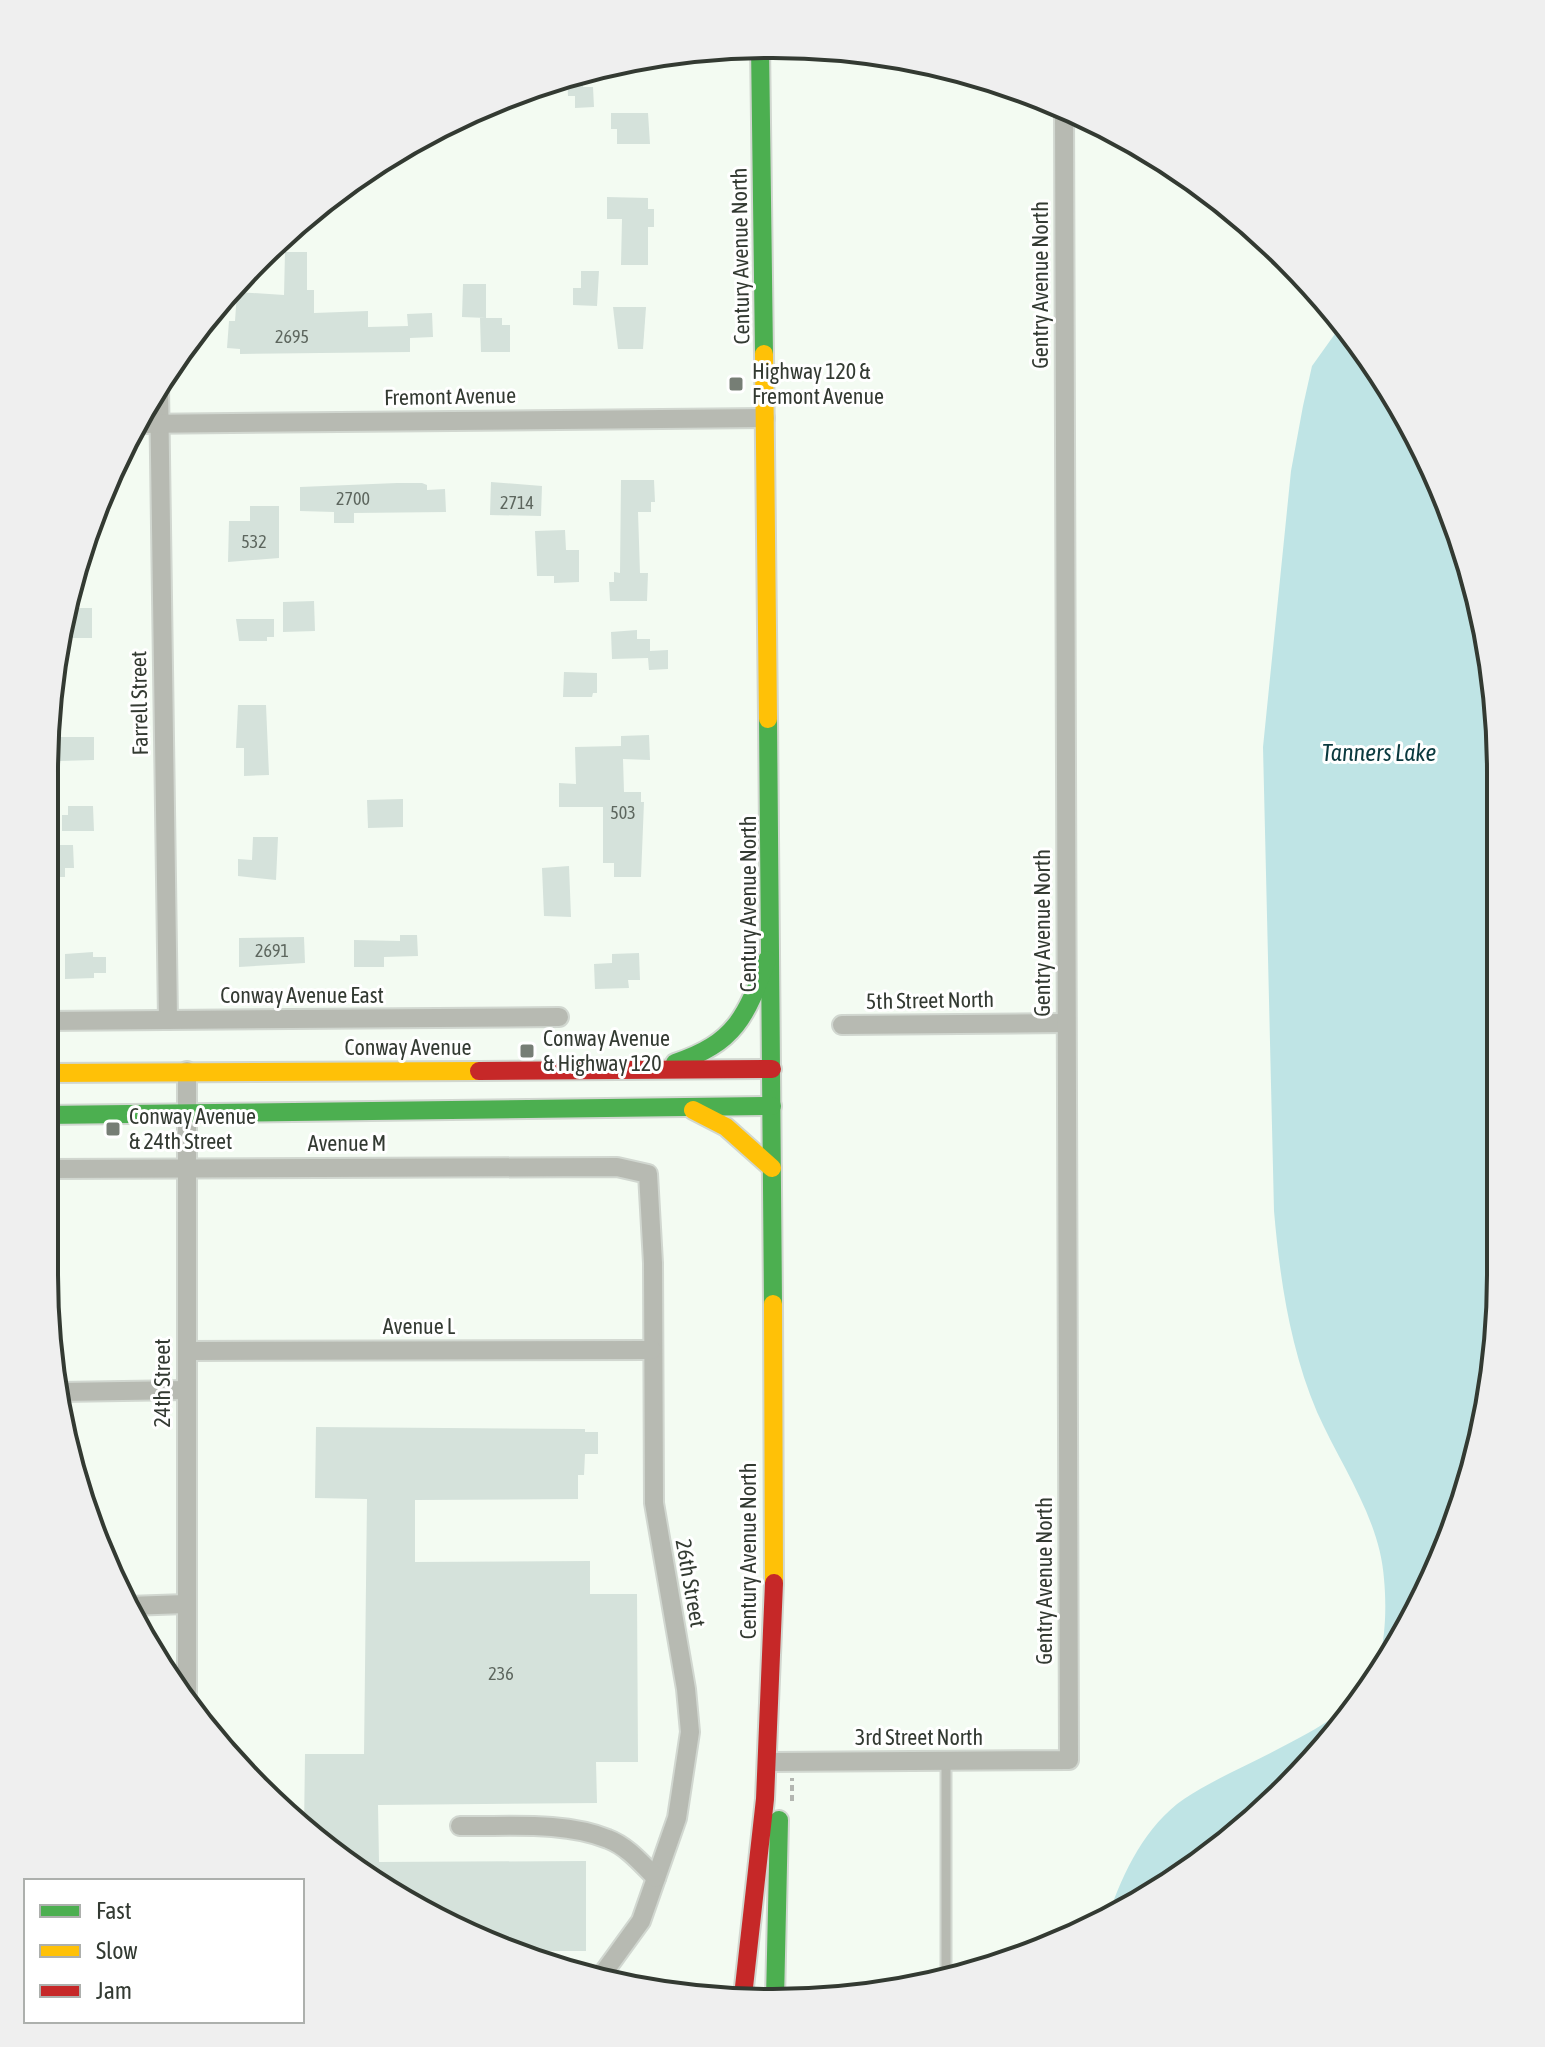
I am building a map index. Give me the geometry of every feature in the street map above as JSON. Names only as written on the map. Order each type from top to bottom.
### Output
[{"type":"main road","name":"Century Avenue North","points":[[744,1988],[770,1762],[773,1526],[772,945],[760,59]]},
{"type":"main road","points":[[652,1070],[706,1053],[734,1034],[749,1007],[772,945]]},
{"type":"main road","name":"Conway Avenue","points":[[58,1073],[772,1069]]},
{"type":"main road","points":[[58,1115],[772,1106]]},
{"type":"main road","points":[[683,1107],[712,1117],[735,1132],[772,1168]]},
{"type":"main road","name":"Century Avenue North","points":[[770,1762],[780,1811],[775,1989]]},
{"type":"street","name":"Gentry Avenue North","points":[[1064,120],[1069,1760]]},
{"type":"street","name":"Farrell Street","points":[[159,407],[168,1020]]},
{"type":"street","name":"Fremont Avenue","points":[[149,424],[765,418]]},
{"type":"street","name":"Conway Avenue East","points":[[58,1021],[559,1017]]},
{"type":"street","name":"5th Street North","points":[[842,1025],[1066,1023]]},
{"type":"street","name":"24th Street","points":[[187,1071],[187,1683]]},
{"type":"street","name":"Avenue M","points":[[58,1169],[617,1167],[648,1174]]},
{"type":"street","name":"26th Street","points":[[606,1969],[641,1921],[677,1818],[690,1732],[686,1689],[654,1503],[653,1263],[648,1174]]},
{"type":"street","name":"Avenue L","points":[[187,1351],[652,1350]]},
{"type":"street","points":[[68,1392],[186,1390]]},
{"type":"street","points":[[140,1606],[186,1604]]},
{"type":"street","name":"3rd Street North","points":[[770,1762],[1069,1760]]},
{"type":"street","points":[[460,1826],[557,1828],[609,1839],[629,1852],[656,1878]]},
{"type":"lane","points":[[946,1761],[946,1967]]},
{"type":"water","name":"Tanners Lake","points":[[1335,333],[1367,376],[1413,456],[1433,499],[1463,588],[1481,679],[1485,726],[1487,1274],[1481,1368],[1463,1459],[1449,1504],[1413,1591],[1382,1646],[1385,1592],[1381,1557],[1367,1514],[1317,1412],[1300,1363],[1283,1288],[1274,1211],[1263,747],[1291,471],[1312,366]]},
{"type":"water","name":"Tanners Lake","points":[[1332,1717],[1310,1746],[1244,1812],[1169,1869],[1114,1902],[1138,1850],[1170,1810],[1204,1787]]},
{"type":"building","points":[[583,83],[583,87],[593,87],[594,107],[575,108],[575,96],[568,96],[568,88]]},
{"type":"building","points":[[611,113],[648,113],[650,144],[617,144],[617,129],[611,129]]},
{"type":"building","points":[[607,197],[648,198],[648,209],[654,209],[654,227],[648,227],[648,265],[621,265],[622,219],[607,219]]},
{"type":"building","points":[[285,252],[307,252],[307,290],[314,290],[314,313],[368,311],[368,327],[408,326],[407,314],[432,313],[433,337],[410,338],[410,352],[240,354],[240,349],[227,348],[229,321],[235,321],[236,299],[243,292],[284,295]]},
{"type":"building","points":[[581,271],[599,271],[597,306],[573,305],[573,288],[581,288]]},
{"type":"building","points":[[463,284],[486,284],[486,318],[462,317]]},
{"type":"building","points":[[613,307],[646,307],[643,349],[618,349]]},
{"type":"building","points":[[480,318],[502,318],[502,325],[510,325],[510,352],[481,352]]},
{"type":"building","points":[[621,480],[654,480],[655,502],[651,502],[651,512],[638,512],[640,573],[648,573],[647,601],[610,601],[609,582],[614,582],[614,572],[620,573]]},
{"type":"building","points":[[491,482],[542,486],[541,516],[490,515]]},
{"type":"building","points":[[422,483],[427,485],[427,490],[445,489],[446,512],[354,513],[354,523],[334,523],[334,512],[300,511],[300,487]]},
{"type":"building","points":[[250,506],[279,506],[279,558],[228,562],[229,521],[250,521]]},
{"type":"building","points":[[565,530],[566,550],[579,550],[579,582],[554,583],[554,576],[537,576],[535,531]]},
{"type":"building","points":[[314,601],[315,631],[283,632],[283,602]]},
{"type":"building","points":[[78,608],[92,608],[92,638],[71,638]]},
{"type":"building","points":[[236,619],[274,619],[274,637],[267,637],[267,641],[239,641]]},
{"type":"building","points":[[637,630],[637,639],[650,639],[650,651],[668,650],[668,669],[649,670],[648,658],[612,659],[611,632]]},
{"type":"building","points":[[564,672],[597,673],[597,693],[593,693],[592,697],[563,697]]},
{"type":"building","points":[[238,705],[266,705],[269,775],[244,776],[244,748],[236,748]]},
{"type":"building","points":[[649,735],[650,760],[623,759],[624,792],[641,792],[641,802],[644,802],[641,877],[614,877],[614,863],[603,863],[603,807],[559,807],[559,783],[576,784],[575,747],[621,746],[621,736]]},
{"type":"building","points":[[60,737],[94,737],[94,760],[60,761]]},
{"type":"building","points":[[403,799],[403,827],[368,828],[367,800]]},
{"type":"building","points":[[68,806],[93,806],[94,831],[62,831],[62,815],[68,815]]},
{"type":"building","points":[[253,837],[278,837],[276,880],[238,876],[238,859],[252,860]]},
{"type":"building","points":[[58,845],[73,845],[74,868],[65,868],[65,877],[58,877]]},
{"type":"building","points":[[569,866],[571,917],[544,916],[542,868]]},
{"type":"building","points":[[400,935],[417,935],[418,956],[384,957],[384,967],[354,967],[354,940],[400,941]]},
{"type":"building","points":[[304,937],[305,963],[239,967],[239,938]]},
{"type":"building","points":[[93,952],[93,957],[106,957],[106,973],[94,973],[94,978],[65,979],[65,954]]},
{"type":"building","points":[[639,953],[640,980],[628,980],[629,988],[595,989],[594,964],[612,963],[612,954]]},
{"type":"building","points":[[316,1427],[585,1429],[585,1432],[598,1432],[598,1454],[585,1454],[584,1475],[578,1475],[578,1499],[415,1500],[415,1562],[590,1561],[590,1594],[637,1594],[638,1762],[596,1762],[597,1803],[378,1805],[379,1862],[586,1861],[586,1951],[543,1951],[456,1915],[376,1869],[304,1815],[305,1754],[364,1754],[367,1499],[315,1498]]},
{"type":"traffic: fast","points":[[760,59],[764,354]]},
{"type":"traffic: fast","points":[[768,719],[773,1304]]},
{"type":"traffic: fast","points":[[675,1063],[712,1046],[736,1025],[767,960]]},
{"type":"traffic: fast","points":[[58,1115],[772,1106]]},
{"type":"traffic: fast","points":[[775,1989],[779,1820]]},
{"type":"traffic: slow","points":[[764,354],[768,719]]},
{"type":"traffic: slow","points":[[58,1073],[479,1071]]},
{"type":"traffic: slow","points":[[693,1110],[726,1127],[772,1168]]},
{"type":"traffic: slow","points":[[773,1304],[774,1583]]},
{"type":"traffic: jam","points":[[479,1071],[772,1069]]},
{"type":"traffic: jam","points":[[744,1988],[765,1799],[774,1583]]},
{"type":"place","name":"Highway 120 & Fremont Avenue","points":[[736,384]]},
{"type":"place","name":"Conway Avenue & Highway 120","points":[[527,1051]]},
{"type":"place","name":"Conway Avenue & 24th Street","points":[[113,1129]]}]
